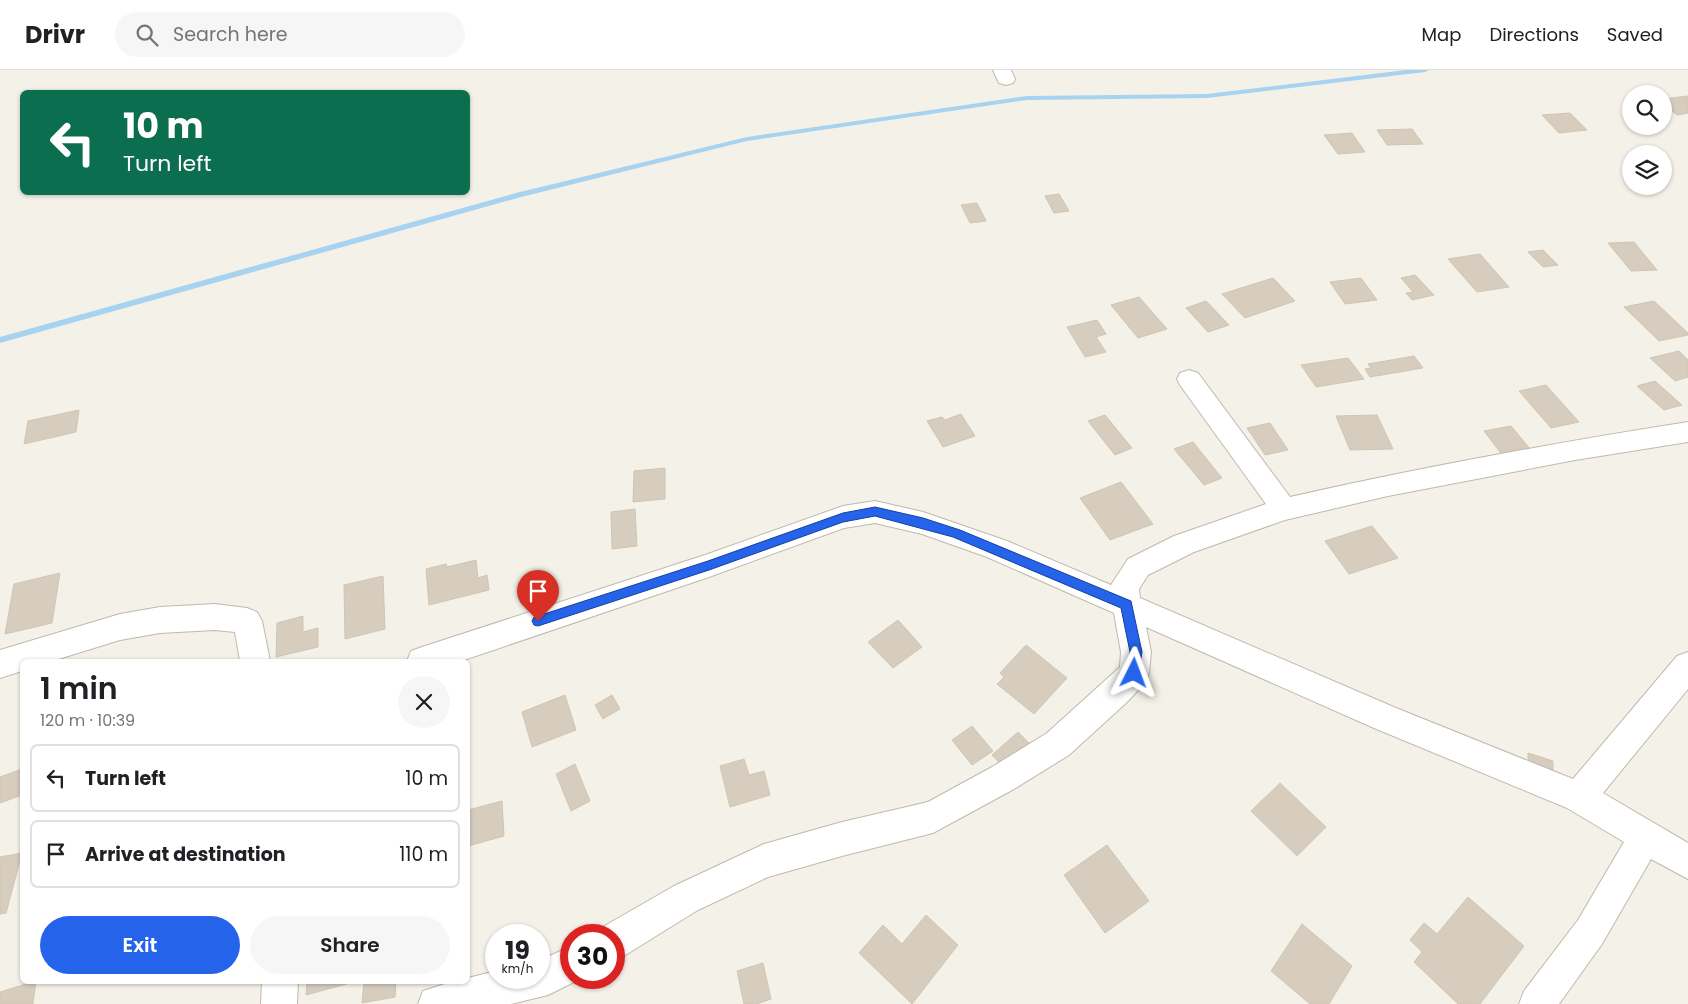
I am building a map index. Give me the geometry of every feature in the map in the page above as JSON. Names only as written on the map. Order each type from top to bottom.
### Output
[{"type":"street","points":[[1189,380],[1284,509]]},
{"type":"street","points":[[625,934],[686,898],[764,861],[842,839],[934,817],[1058,744],[1115,693],[1134,673],[1136,652],[1124,587],[1138,567],[1184,544],[1284,509],[1397,483],[1575,450],[1688,432]]},
{"type":"street","points":[[428,659],[709,566],[843,517],[875,512],[956,533],[1385,718],[1579,797],[1688,862]]},
{"type":"street","points":[[0,664],[120,627],[160,620],[215,617],[247,621],[255,659]]},
{"type":"street","points":[[1579,797],[1688,666]]},
{"type":"street","points":[[1537,1004],[1590,932],[1645,838]]},
{"type":"street","points":[[436,1004],[548,977],[560,970]]},
{"type":"street","points":[[278,1004],[280,984]]},
{"type":"building","points":[[1688,96],[1688,113],[1677,115],[1672,111],[1672,98]]},
{"type":"building","points":[[1570,113],[1587,130],[1559,133],[1542,115]]},
{"type":"building","points":[[1412,129],[1423,144],[1387,145],[1377,130]]},
{"type":"building","points":[[1352,133],[1365,152],[1338,154],[1324,135]]},
{"type":"building","points":[[1059,194],[1069,211],[1054,213],[1045,196]]},
{"type":"building","points":[[977,203],[986,221],[970,223],[961,205]]},
{"type":"building","points":[[1634,242],[1657,270],[1631,271],[1608,243]]},
{"type":"building","points":[[1543,250],[1558,265],[1543,267],[1528,252]]},
{"type":"building","points":[[1480,254],[1509,287],[1477,292],[1448,259]]},
{"type":"building","points":[[1415,275],[1434,295],[1412,300],[1406,293],[1413,292],[1401,278]]},
{"type":"building","points":[[1273,278],[1295,301],[1245,318],[1222,294]]},
{"type":"building","points":[[1361,278],[1377,300],[1345,304],[1330,282]]},
{"type":"building","points":[[1139,297],[1167,329],[1138,338],[1111,305]]},
{"type":"building","points":[[1206,301],[1229,325],[1208,332],[1186,308]]},
{"type":"building","points":[[1654,301],[1688,335],[1659,341],[1624,307]]},
{"type":"building","points":[[1097,320],[1106,334],[1096,337],[1106,352],[1085,357],[1067,327]]},
{"type":"building","points":[[1679,351],[1688,360],[1688,377],[1675,381],[1650,358]]},
{"type":"building","points":[[1414,356],[1423,368],[1370,377],[1365,369],[1371,368],[1368,364]]},
{"type":"building","points":[[1348,358],[1364,379],[1316,387],[1301,365]]},
{"type":"building","points":[[1655,381],[1682,405],[1664,410],[1637,386]]},
{"type":"building","points":[[1546,385],[1579,422],[1551,428],[1519,391]]},
{"type":"building","points":[[79,410],[76,432],[24,444],[28,421]]},
{"type":"building","points":[[961,414],[975,436],[943,447],[927,421],[942,417],[945,420]]},
{"type":"building","points":[[1105,415],[1132,448],[1115,455],[1088,421]]},
{"type":"building","points":[[1377,415],[1393,449],[1350,450],[1336,416]]},
{"type":"building","points":[[1270,423],[1288,450],[1265,455],[1247,428]]},
{"type":"building","points":[[1511,426],[1531,450],[1503,456],[1484,431]]},
{"type":"building","points":[[1193,442],[1222,478],[1204,485],[1174,449]]},
{"type":"building","points":[[665,468],[665,499],[633,502],[634,471]]},
{"type":"building","points":[[1121,482],[1153,524],[1110,540],[1080,498]]},
{"type":"building","points":[[635,509],[637,546],[612,549],[611,512]]},
{"type":"building","points":[[1372,526],[1398,558],[1349,574],[1325,541]]},
{"type":"building","points":[[476,560],[478,578],[487,575],[489,590],[429,605],[426,569],[446,564],[447,567]]},
{"type":"building","points":[[60,573],[52,623],[5,634],[14,584]]},
{"type":"building","points":[[383,576],[385,629],[345,639],[344,585]]},
{"type":"building","points":[[303,616],[303,632],[318,628],[318,647],[276,657],[277,623]]},
{"type":"building","points":[[898,620],[922,647],[893,668],[868,642]]},
{"type":"building","points":[[1026,645],[1067,678],[1034,714],[997,684],[1004,677],[1000,673]]},
{"type":"building","points":[[565,695],[576,730],[532,747],[522,712]]},
{"type":"building","points":[[612,695],[620,709],[603,719],[595,705]]},
{"type":"building","points":[[972,726],[993,751],[972,765],[952,740]]},
{"type":"building","points":[[1018,732],[1033,747],[1006,770],[992,755]]},
{"type":"building","points":[[1528,753],[1553,761],[1553,775],[1528,767]]},
{"type":"building","points":[[744,759],[749,775],[764,771],[770,795],[730,807],[720,766]]},
{"type":"building","points":[[575,764],[590,801],[571,811],[556,774]]},
{"type":"building","points":[[20,770],[20,796],[0,803],[0,777]]},
{"type":"building","points":[[1280,783],[1326,827],[1297,856],[1251,811]]},
{"type":"building","points":[[502,801],[504,836],[470,845],[470,809]]},
{"type":"building","points":[[1107,845],[1149,901],[1105,933],[1064,875]]},
{"type":"building","points":[[20,853],[20,860],[6,913],[0,914],[0,857]]},
{"type":"building","points":[[1468,897],[1524,946],[1480,1004],[1458,1004],[1414,962],[1422,952],[1410,940],[1424,923],[1437,934]]},
{"type":"building","points":[[926,915],[958,945],[912,1004],[859,953],[883,925],[902,944]]},
{"type":"building","points":[[1302,924],[1352,966],[1329,1004],[1310,1004],[1271,971]]},
{"type":"building","points":[[763,963],[771,999],[757,1004],[744,1004],[737,971]]},
{"type":"building","points":[[26,984],[36,984],[33,1004],[0,1004],[0,992]]},
{"type":"building","points":[[307,984],[346,984],[306,995]]},
{"type":"building","points":[[364,984],[396,984],[395,997],[362,1003]]},
{"type":"waterway","points":[[0,340],[519,195],[747,139],[1027,98],[1207,96],[1425,70]]},
{"type":"route","points":[[538,621],[709,566],[843,517],[875,512],[956,533],[1126,605],[1136,652],[1134,673]]}]
